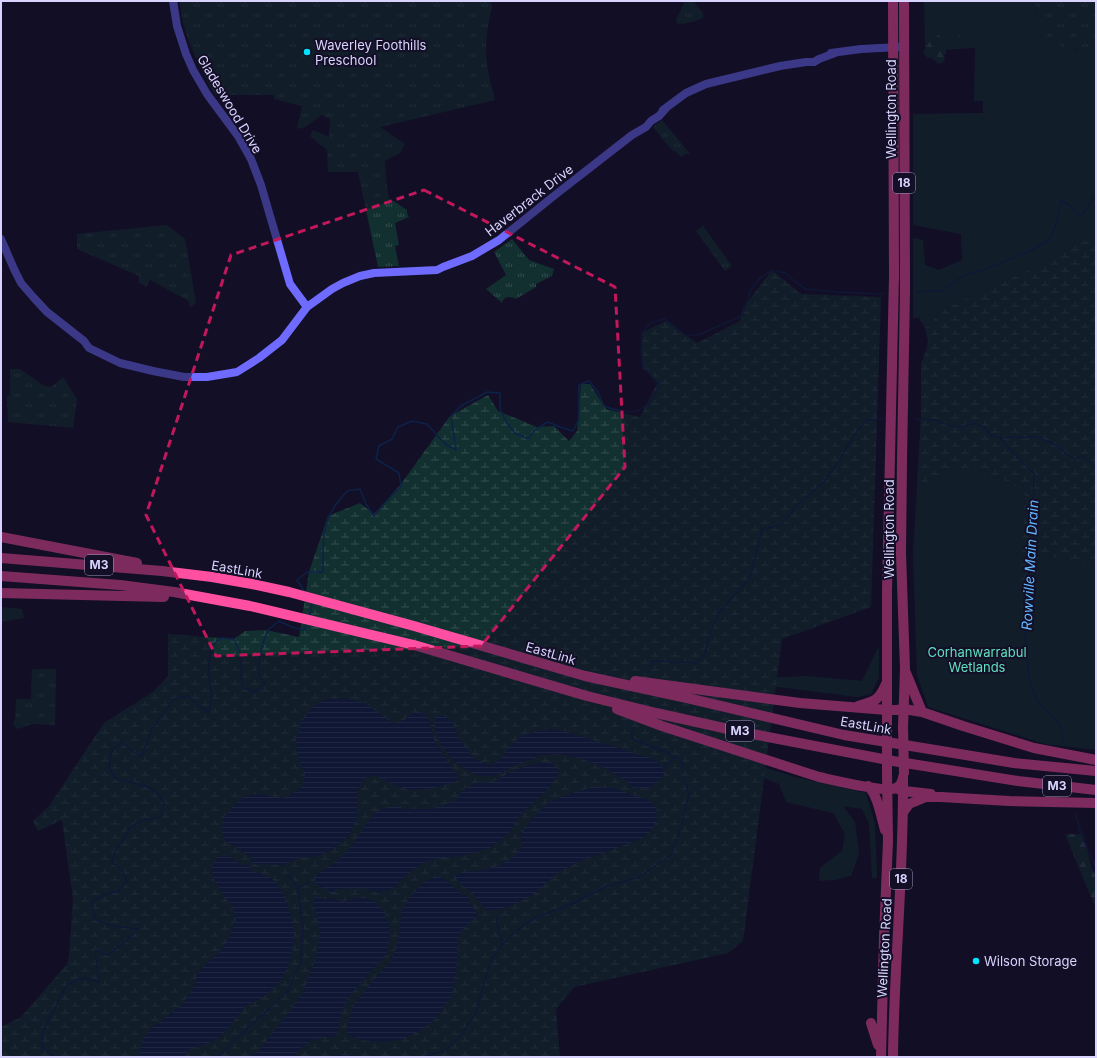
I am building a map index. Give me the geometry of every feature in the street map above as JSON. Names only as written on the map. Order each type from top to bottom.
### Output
[{"type":"highway","name":"Wellington Road","points":[[892,715],[887,681],[887,591],[893,320],[893,1]]},
{"type":"highway","name":"Wellington Road","points":[[893,1057],[904,811],[896,789],[887,774],[892,715],[905,669],[901,562],[904,320],[904,1]]},
{"type":"highway","points":[[889,489],[901,489]]},
{"type":"highway","points":[[1,537],[197,575]]},
{"type":"highway","name":"EastLink","points":[[1,558],[162,571],[252,584],[289,592],[414,626],[585,676],[687,698],[844,735],[1014,763],[1096,771]]},
{"type":"highway","name":"M3","points":[[1,576],[120,585],[174,592],[250,606],[414,645],[587,696],[738,731],[894,762],[1018,781],[1096,790]]},
{"type":"highway","points":[[1,593],[214,599]]},
{"type":"highway","points":[[905,669],[922,712]]},
{"type":"highway","points":[[585,676],[636,681],[901,715],[904,724],[904,776],[901,784],[896,789]]},
{"type":"highway","points":[[854,708],[878,698],[882,694],[887,681]]},
{"type":"highway","points":[[587,696],[662,726],[819,777],[844,783],[896,789],[941,797]]},
{"type":"highway","points":[[892,715],[922,712],[1034,748],[1096,760]]},
{"type":"highway","points":[[868,786],[875,796],[888,841]]},
{"type":"highway","name":"Wellington Road","points":[[881,1057],[888,841],[896,789]]},
{"type":"highway","points":[[904,811],[909,804],[916,801],[926,798],[941,797],[1096,803]]},
{"type":"highway","points":[[882,1020],[894,1020]]},
{"type":"highway","points":[[872,1023],[881,1057]]},
{"type":"street","name":"Gladeswood Drive","points":[[173,1],[177,26],[193,70],[238,136],[251,159],[261,185],[290,284],[307,307]]},
{"type":"street","name":"Haverbrack Drive","points":[[1,239],[22,283],[47,312],[84,341],[88,348],[120,363],[184,377],[207,377],[237,372],[259,358],[282,340],[307,307],[332,289],[360,276],[379,273],[437,270],[472,256],[500,240],[632,135],[646,127],[651,121],[686,93],[700,86],[780,66],[814,62],[835,53],[861,49],[904,47]]},
{"type":"highlighted area","points":[[424,190],[615,287],[625,467],[481,646],[216,656],[146,515],[231,255]]},
{"type":"green space","points":[[180,1],[484,1],[491,3],[492,6],[486,56],[495,100],[380,127],[405,144],[402,152],[385,161],[389,198],[407,210],[409,217],[395,223],[399,245],[395,246],[399,266],[378,267],[358,172],[328,172],[327,150],[310,136],[313,130],[329,137],[330,119],[322,115],[305,127],[297,129],[302,106],[274,99],[274,95],[215,95],[190,44],[182,20]]},
{"type":"green space","points":[[685,1],[693,1],[703,13],[703,18],[687,23],[677,23],[677,18]]},
{"type":"green space","points":[[924,1],[1024,1],[1026,4],[1036,5],[1037,18],[1075,50],[1092,47],[1096,54],[1096,237],[1093,236],[1050,260],[946,308],[925,328],[919,318],[913,318],[913,238],[923,240],[925,265],[939,270],[962,260],[961,234],[913,225],[913,114],[983,113],[983,101],[974,101],[975,48],[925,51]]},
{"type":"green space","points":[[1024,1],[1096,1],[1096,54],[1092,47],[1071,49],[1052,40],[1041,28],[1036,5],[1026,4]]},
{"type":"green space","points":[[959,26],[962,31],[958,42],[951,42],[954,35],[953,28]]},
{"type":"green space","points":[[934,33],[941,37],[941,45],[932,48],[946,49],[946,54],[944,55],[945,60],[942,63],[937,63],[932,59],[932,57],[928,58],[924,54],[924,50]]},
{"type":"green space","points":[[662,120],[690,154],[685,154],[682,157],[670,148],[653,127]]},
{"type":"green space","points":[[167,225],[185,239],[196,302],[191,307],[189,307],[189,301],[150,280],[146,287],[139,283],[139,276],[77,249],[77,234]]},
{"type":"green space","points":[[703,226],[732,266],[725,271],[696,231]]},
{"type":"green space","points":[[1093,236],[1096,237],[1096,564],[1040,555],[1033,619],[1019,617],[1025,491],[976,467],[961,468],[917,486],[921,416],[921,364],[928,341],[925,328],[946,308],[1050,260]]},
{"type":"green space","points":[[512,239],[529,260],[554,269],[552,276],[536,284],[536,287],[516,299],[512,297],[506,298],[502,303],[486,289],[506,275],[494,252]]},
{"type":"green space","points":[[772,270],[801,294],[881,297],[871,607],[782,639],[743,941],[728,953],[574,987],[556,1009],[560,1057],[3,1057],[1,1052],[1,1027],[21,1017],[67,964],[69,956],[73,899],[62,820],[38,831],[33,821],[49,806],[104,723],[153,692],[168,676],[168,634],[234,639],[245,631],[266,630],[299,637],[309,572],[328,516],[360,503],[374,514],[401,484],[450,416],[488,395],[498,411],[537,427],[554,426],[569,441],[577,431],[581,384],[590,384],[606,409],[640,417],[658,382],[642,368],[641,333],[666,321],[697,343],[740,321],[743,308]]},
{"type":"green space","points":[[10,369],[20,369],[43,385],[51,387],[63,377],[77,399],[73,428],[8,422],[7,396],[10,395]]},
{"type":"green space","name":"Corhanwarrabul Wetlands","points":[[976,467],[1025,491],[1020,617],[1033,619],[1040,555],[1096,564],[1096,750],[1045,744],[928,707],[917,674],[913,555],[917,486],[961,468]]},
{"type":"green space","points":[[1,607],[22,609],[24,618],[1,622]]},
{"type":"green space","points":[[879,646],[879,678],[871,694],[857,697],[763,685],[759,678],[807,676],[862,681]]},
{"type":"green space","points":[[56,669],[55,725],[32,724],[18,729],[13,725],[15,719],[16,699],[31,699],[32,670]]},
{"type":"green space","points":[[692,745],[795,777],[866,793],[875,824],[877,878],[872,878],[869,823],[862,809],[843,806],[855,822],[859,854],[851,876],[834,880],[819,881],[820,868],[842,851],[845,834],[833,813],[786,802],[779,784],[689,750]]},
{"type":"green space","points":[[1065,834],[1083,834],[1092,869],[1096,876],[1096,909]]},
{"type":"water","points":[[345,698],[365,703],[392,723],[404,721],[410,714],[421,712],[428,717],[435,742],[458,777],[457,781],[432,789],[409,790],[375,775],[364,778],[358,789],[357,819],[349,835],[333,849],[318,856],[297,858],[283,865],[254,864],[251,857],[225,841],[221,829],[224,817],[236,803],[245,796],[259,794],[283,798],[289,796],[302,787],[305,774],[298,756],[296,741],[301,722],[312,708],[326,699]]},
{"type":"water","points":[[443,715],[451,720],[460,740],[473,757],[485,764],[492,764],[499,761],[511,745],[521,736],[552,729],[571,733],[653,759],[661,765],[665,772],[657,782],[651,786],[645,789],[638,787],[634,789],[626,781],[603,767],[576,757],[550,754],[538,756],[496,775],[477,775],[468,771],[455,761],[439,741],[436,733],[435,717]]},
{"type":"water","points":[[551,762],[559,770],[556,779],[545,792],[522,813],[509,833],[490,848],[467,855],[434,859],[425,862],[405,876],[397,885],[388,891],[376,892],[363,888],[336,889],[334,893],[329,893],[328,889],[318,886],[315,882],[316,875],[338,860],[349,849],[374,813],[384,808],[397,806],[406,809],[433,809],[457,800],[462,790],[475,783],[493,782],[510,772],[532,764]]},
{"type":"water","points":[[592,787],[615,788],[632,795],[648,799],[656,807],[657,819],[652,830],[641,839],[576,863],[559,872],[531,896],[511,906],[496,910],[487,910],[471,892],[457,880],[455,875],[464,872],[480,871],[500,865],[514,857],[522,846],[520,835],[546,805],[560,797]]},
{"type":"water","points":[[227,855],[243,866],[247,864],[251,868],[251,871],[271,878],[280,889],[289,911],[294,933],[293,949],[286,971],[274,988],[258,1000],[244,1007],[220,1036],[205,1044],[189,1049],[185,1057],[140,1057],[140,1049],[143,1038],[155,1025],[181,1006],[193,989],[199,971],[223,949],[230,935],[236,919],[233,907],[221,892],[212,875],[212,866],[218,857]]},
{"type":"water","points":[[437,876],[445,879],[462,895],[466,895],[470,898],[469,902],[477,914],[465,927],[458,939],[456,973],[451,997],[437,1017],[422,1030],[403,1039],[386,1042],[360,1040],[350,1036],[346,1030],[353,1006],[392,960],[400,929],[401,912],[409,898],[424,882]]},
{"type":"water","points":[[320,896],[325,900],[333,898],[340,902],[363,897],[374,901],[384,911],[389,926],[389,940],[386,955],[350,995],[343,1008],[337,1034],[334,1037],[315,1039],[307,1043],[293,1057],[248,1057],[258,1052],[301,996],[315,961],[320,932],[317,915],[313,905],[314,898]]},
{"type":"waterway","points":[[916,293],[926,291],[942,291],[964,275],[981,271],[1037,247],[1049,240],[1055,228],[1061,200],[1072,207],[1081,216],[1096,195]]},
{"type":"waterway","points":[[305,592],[297,580],[307,572],[323,572],[323,545],[328,519],[337,503],[344,495],[348,491],[360,489],[366,504],[374,516],[401,487],[399,473],[376,459],[379,446],[392,439],[398,427],[412,421],[427,424],[445,444],[456,450],[451,416],[461,406],[487,392],[500,393],[500,409],[506,422],[515,433],[528,439],[536,429],[548,422],[573,431],[579,419],[579,385],[589,381],[598,392],[604,406],[625,412],[641,409],[649,402],[660,386],[643,366],[641,349],[642,333],[650,323],[665,319],[686,336],[701,334],[743,315],[751,289],[760,278],[771,271],[786,273],[795,282],[806,289],[883,294]]},
{"type":"waterway","points":[[650,666],[654,661],[695,663],[704,655],[710,634],[719,612],[750,578],[762,529],[781,525],[798,504],[823,483],[840,460],[858,430],[867,420],[882,419]]},
{"type":"waterway","points":[[915,419],[936,420],[948,425],[960,427],[975,423],[984,427],[991,435],[1000,438],[1023,438],[1034,436],[1056,445],[1074,460],[1082,456],[1090,462],[1096,470]]},
{"type":"waterway","name":"Rowville Main Drain","points":[[1000,438],[1034,474],[1033,533],[1024,621],[1029,678],[1036,699],[1061,726],[1064,742]]},
{"type":"waterway","points":[[310,616],[311,602]]},
{"type":"waterway","points":[[54,1057],[43,1048],[42,1034],[66,986],[78,979],[88,979],[99,982],[95,950],[107,955],[124,943],[138,929],[108,925],[95,919],[92,902],[103,895],[119,891],[127,881],[122,870],[112,862],[116,849],[124,839],[130,827],[143,820],[161,817],[164,802],[155,791],[143,785],[114,778],[109,765],[112,751],[122,742],[141,757],[151,731],[174,699],[188,696],[209,712],[212,697],[209,678],[211,647],[221,638],[234,639],[240,653],[242,687],[254,692],[265,684],[258,671],[263,643],[268,630],[279,621],[292,627],[304,630],[307,623]]},
{"type":"waterway","points":[[632,730],[632,739],[666,752],[682,761],[683,771]]},
{"type":"waterway","points":[[663,768],[674,757]]},
{"type":"waterway","points":[[423,1057],[446,1050],[462,1034],[475,1015],[492,959],[502,945],[515,932],[537,917],[574,903],[605,887],[639,877],[671,855],[681,828],[689,794],[684,778]]},
{"type":"waterway","points":[[1075,812],[1081,834],[1096,868]]},
{"type":"waterway","points":[[218,1057],[288,990],[301,962],[303,928],[298,889],[288,874]]},
{"type":"waterway","points":[[298,889],[308,882]]},
{"type":"waterway","points":[[496,917],[502,945]]},
{"type":"waterway","points":[[335,1057],[367,1057]]},
{"type":"place","name":"Waverley Foothills Preschool","points":[[307,52]]},
{"type":"place","name":"Wilson Storage","points":[[976,961]]}]
